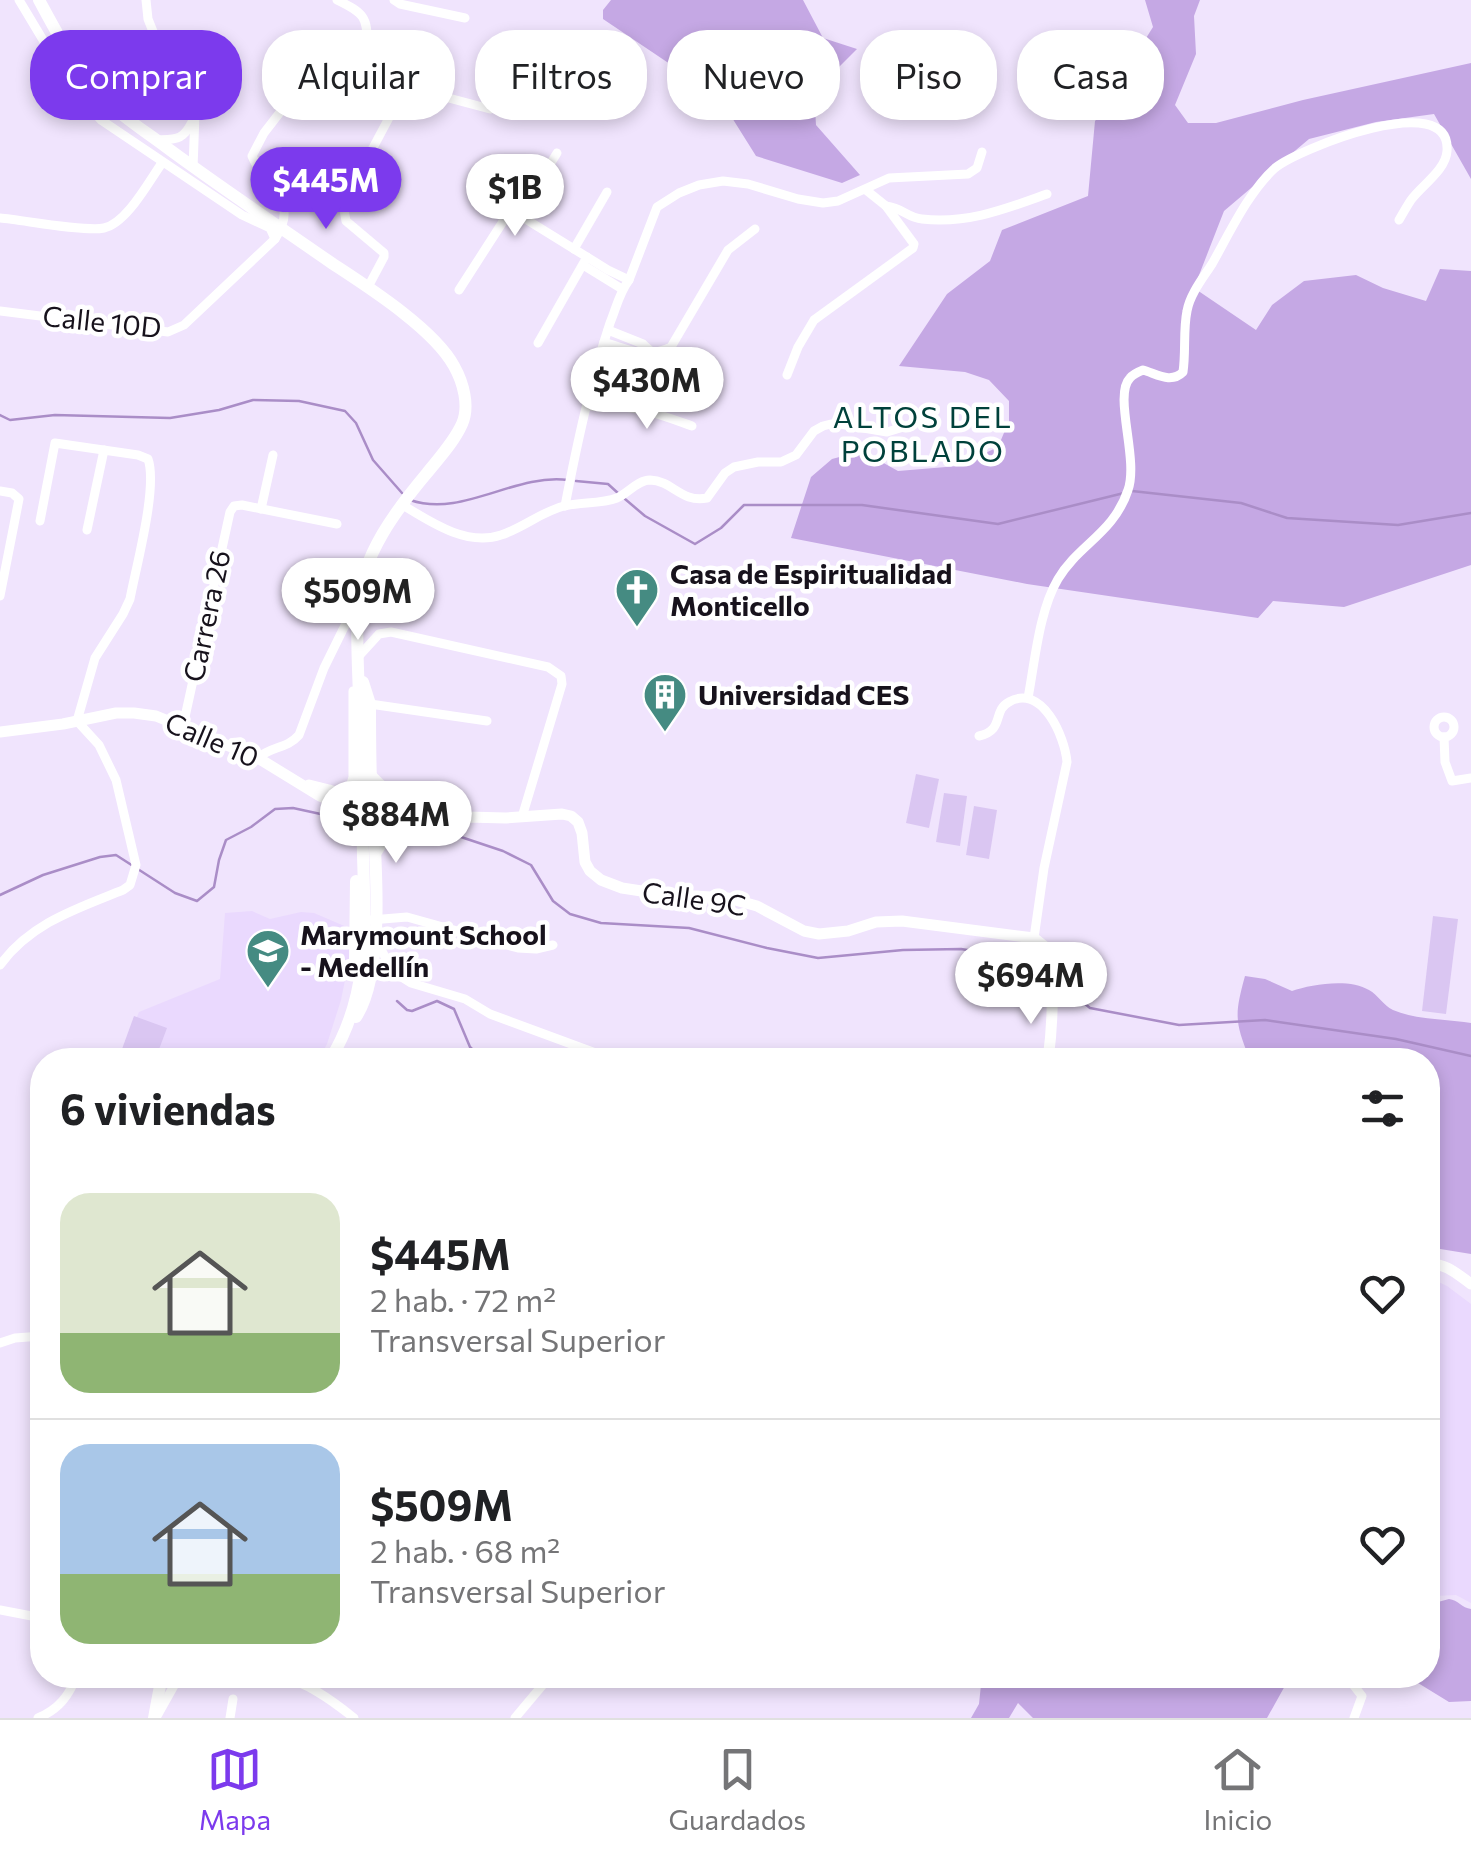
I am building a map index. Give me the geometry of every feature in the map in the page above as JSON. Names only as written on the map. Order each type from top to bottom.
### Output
[{"type":"main road","points":[[39,0],[79,69],[105,100],[279,233],[368,287],[415,324],[445,352],[463,385],[463,422],[382,536],[358,600],[356,690],[365,930],[359,994],[346,1032]]},
{"type":"main road","points":[[337,1048],[366,1002],[372,966],[370,916],[375,854],[370,724],[376,705],[356,662]]},
{"type":"main road","points":[[370,776],[417,818],[386,835],[375,854]]},
{"type":"main road","points":[[346,1032],[355,965],[370,916],[356,890],[355,813]]},
{"type":"main road","points":[[155,1718],[160,1688]]},
{"type":"street","points":[[19,0],[70,85],[101,120],[242,215],[279,233],[286,216],[283,202],[252,156],[264,132],[308,76],[320,73],[331,80],[349,80],[364,72],[368,25],[355,8],[338,0]]},
{"type":"street","points":[[146,0],[152,30]]},
{"type":"street","points":[[394,0],[465,18]]},
{"type":"street","points":[[368,287],[384,253],[346,221],[343,204],[399,98],[406,91],[415,90],[475,104]]},
{"type":"street","points":[[158,140],[182,136],[192,120]]},
{"type":"street","points":[[195,120],[193,166],[197,185]]},
{"type":"street","points":[[1028,698],[1053,588],[1070,563],[1116,518],[1130,487],[1132,461],[1122,402],[1125,386],[1130,376],[1143,370],[1171,379],[1183,372],[1186,310],[1249,201],[1273,169],[1320,144],[1375,128],[1414,121],[1434,126],[1444,136],[1447,152],[1441,166],[1399,220]]},
{"type":"street","points":[[565,506],[604,342],[657,206],[690,188],[723,182],[748,184],[822,203],[838,201],[889,178],[968,174],[977,168],[982,152]]},
{"type":"street","points":[[519,215],[557,153]]},
{"type":"street","points":[[0,218],[106,228],[132,206],[162,163]]},
{"type":"street","points":[[786,376],[814,320],[914,248],[886,206],[866,190]]},
{"type":"street","points":[[574,249],[607,192]]},
{"type":"street","points":[[886,206],[920,219],[974,218],[1047,194]]},
{"type":"street","points":[[458,290],[504,220],[519,215],[626,285]]},
{"type":"street","points":[[604,342],[639,354],[654,354],[671,347],[728,250],[756,229]]},
{"type":"street","name":"Calle 10D","points":[[0,310],[176,330],[279,233]]},
{"type":"street","points":[[538,344],[585,261]]},
{"type":"street","points":[[608,330],[643,344],[654,354]]},
{"type":"street","points":[[587,405],[643,410],[692,426]]},
{"type":"street","points":[[405,499],[446,530],[476,537],[498,536],[565,506],[615,499],[648,480],[688,499],[707,498],[734,466],[781,462],[796,455],[822,426],[840,424],[887,432],[910,425]]},
{"type":"street","points":[[0,965],[30,933],[52,919],[123,890],[130,885],[135,870],[116,780],[99,745],[78,721],[95,658],[130,599],[150,491],[152,470],[148,459],[138,454],[55,443],[40,521]]},
{"type":"street","points":[[88,530],[104,450]]},
{"type":"street","points":[[273,454],[261,509],[338,524]]},
{"type":"street","points":[[0,491],[12,493],[18,499],[0,596]]},
{"type":"street","name":"Carrera 26","points":[[183,726],[230,512],[234,506],[261,509]]},
{"type":"street","points":[[258,758],[292,742],[298,735],[324,668],[358,600]]},
{"type":"street","points":[[356,662],[380,634],[390,632],[548,667],[562,679],[522,817]]},
{"type":"street","points":[[347,797],[353,777],[356,690]]},
{"type":"street","points":[[979,736],[992,732],[1002,707],[1010,701],[1028,698],[1045,708],[1066,750],[1034,938],[1049,950],[1053,998],[1049,1048]]},
{"type":"street","points":[[376,705],[487,721]]},
{"type":"street","name":"Calle 10","points":[[0,732],[116,714],[156,716],[258,758],[355,813],[417,818],[571,816],[582,833],[584,862],[590,871]]},
{"type":"street","points":[[1444,737],[1444,762],[1452,781],[1471,778]]},
{"type":"street","name":"Calle 10","points":[[302,783],[347,797],[372,812]]},
{"type":"street","name":"Calle 9C","points":[[590,871],[622,888],[745,902],[804,932],[848,931],[876,922],[902,921],[1034,938]]},
{"type":"street","points":[[392,971],[370,916],[407,917],[518,948],[554,945]]},
{"type":"street","points":[[355,965],[392,971],[411,983],[582,1048]]},
{"type":"street","points":[[1440,1265],[1452,1269],[1471,1284]]},
{"type":"street","points":[[0,1343],[30,1337]]},
{"type":"street","points":[[0,1610],[30,1616]]},
{"type":"street","points":[[38,1718],[54,1711],[72,1688]]},
{"type":"street","points":[[155,1718],[173,1688]]},
{"type":"street","points":[[312,1688],[354,1718]]},
{"type":"street","points":[[515,1718],[540,1688]]},
{"type":"street","points":[[1354,1718],[1362,1696],[1356,1688]]},
{"type":"street","points":[[230,1718],[233,1699]]},
{"type":"street","points":[[331,1718],[336,1703]]},
{"type":"shaded area","points":[[611,0],[803,0],[819,30],[667,30],[667,62],[647,49],[647,30],[619,30],[603,19],[603,10]]},
{"type":"shaded area","points":[[1145,0],[1200,0],[1194,16],[1196,54],[1175,105],[1188,123],[1216,123],[1471,63],[1471,179],[1434,114],[1376,122],[1309,139],[1224,211],[1194,288],[1256,330],[1272,305],[1304,281],[1356,275],[1426,301],[1440,269],[1471,271],[1471,565],[1344,607],[1273,601],[1258,618],[1027,584],[791,538],[811,477],[832,459],[862,451],[898,471],[958,466],[998,447],[1009,421],[1009,401],[989,380],[965,372],[899,366],[947,294],[990,261],[1002,230],[1088,196],[1096,120],[1164,120],[1164,30],[1151,30]]},
{"type":"shaded area","points":[[840,44],[857,49],[840,66]]},
{"type":"shaded area","points":[[733,120],[816,120],[860,175],[842,183],[756,156]]},
{"type":"shaded area","points":[[916,774],[939,779],[929,828],[906,823]]},
{"type":"shaded area","points":[[944,793],[967,796],[960,846],[936,842]]},
{"type":"shaded area","points":[[974,806],[997,810],[989,859],[966,855]]},
{"type":"shaded area","name":"Marymount School - Medellín","points":[[252,911],[270,919],[314,913],[349,928],[350,956],[325,1048],[124,1048],[139,1012],[220,979],[225,913]]},
{"type":"shaded area","points":[[1433,916],[1458,919],[1446,1014],[1422,1011]]},
{"type":"shaded area","points":[[1245,976],[1265,979],[1292,991],[1320,984],[1352,984],[1369,990],[1389,1008],[1402,1013],[1471,1023],[1471,1254],[1440,1249],[1440,1048],[1246,1048],[1238,1019]]},
{"type":"shaded area","points":[[134,1016],[167,1028],[160,1048],[122,1048]]},
{"type":"shaded area","points":[[1440,1283],[1471,1304],[1471,1603],[1456,1595],[1440,1596]]},
{"type":"shaded area","points":[[1449,1599],[1471,1609],[1471,1701],[1449,1702],[1426,1688],[1440,1688],[1440,1601]]},
{"type":"shaded area","points":[[981,1688],[1284,1688],[1267,1718],[1033,1718],[1018,1703],[1009,1718],[971,1718],[979,1704]]},
{"type":"waterway","points":[[0,415],[10,420],[55,415],[170,418],[253,400],[299,401],[345,411],[356,423],[373,460],[402,493]]},
{"type":"waterway","points":[[410,500],[449,503],[528,483],[568,480]]},
{"type":"waterway","points":[[576,481],[608,484],[619,494]]},
{"type":"waterway","points":[[1132,491],[1241,503],[1287,518],[1398,525],[1471,513]]},
{"type":"waterway","points":[[625,499],[645,516],[695,544],[721,528],[744,505],[862,505],[998,524],[1124,493]]},
{"type":"waterway","points":[[0,895],[43,875],[116,855],[175,893],[197,901],[214,887],[226,840],[275,809],[293,808],[339,818]]},
{"type":"waterway","points":[[414,829],[449,833],[531,865],[553,901],[570,914],[601,923],[689,928],[818,958],[961,949],[986,953],[1049,980]]},
{"type":"waterway","points":[[1056,983],[1090,1008],[1179,1025],[1265,1020],[1436,1048]]},
{"type":"waterway","points":[[397,1001],[412,1011],[437,1001],[454,1009],[471,1048]]},
{"type":"waterway","points":[[1440,1049],[1471,1056]]},
{"type":"place","name":"Casa de Espiritualidad Monticello","points":[[637,628]]},
{"type":"place","name":"Universidad CES","points":[[665,733]]},
{"type":"place","name":"Marymount School - Medellín","points":[[268,989]]},
{"type":"district","name":"ALTOS DEL POBLADO","points":[[923,435]]}]
